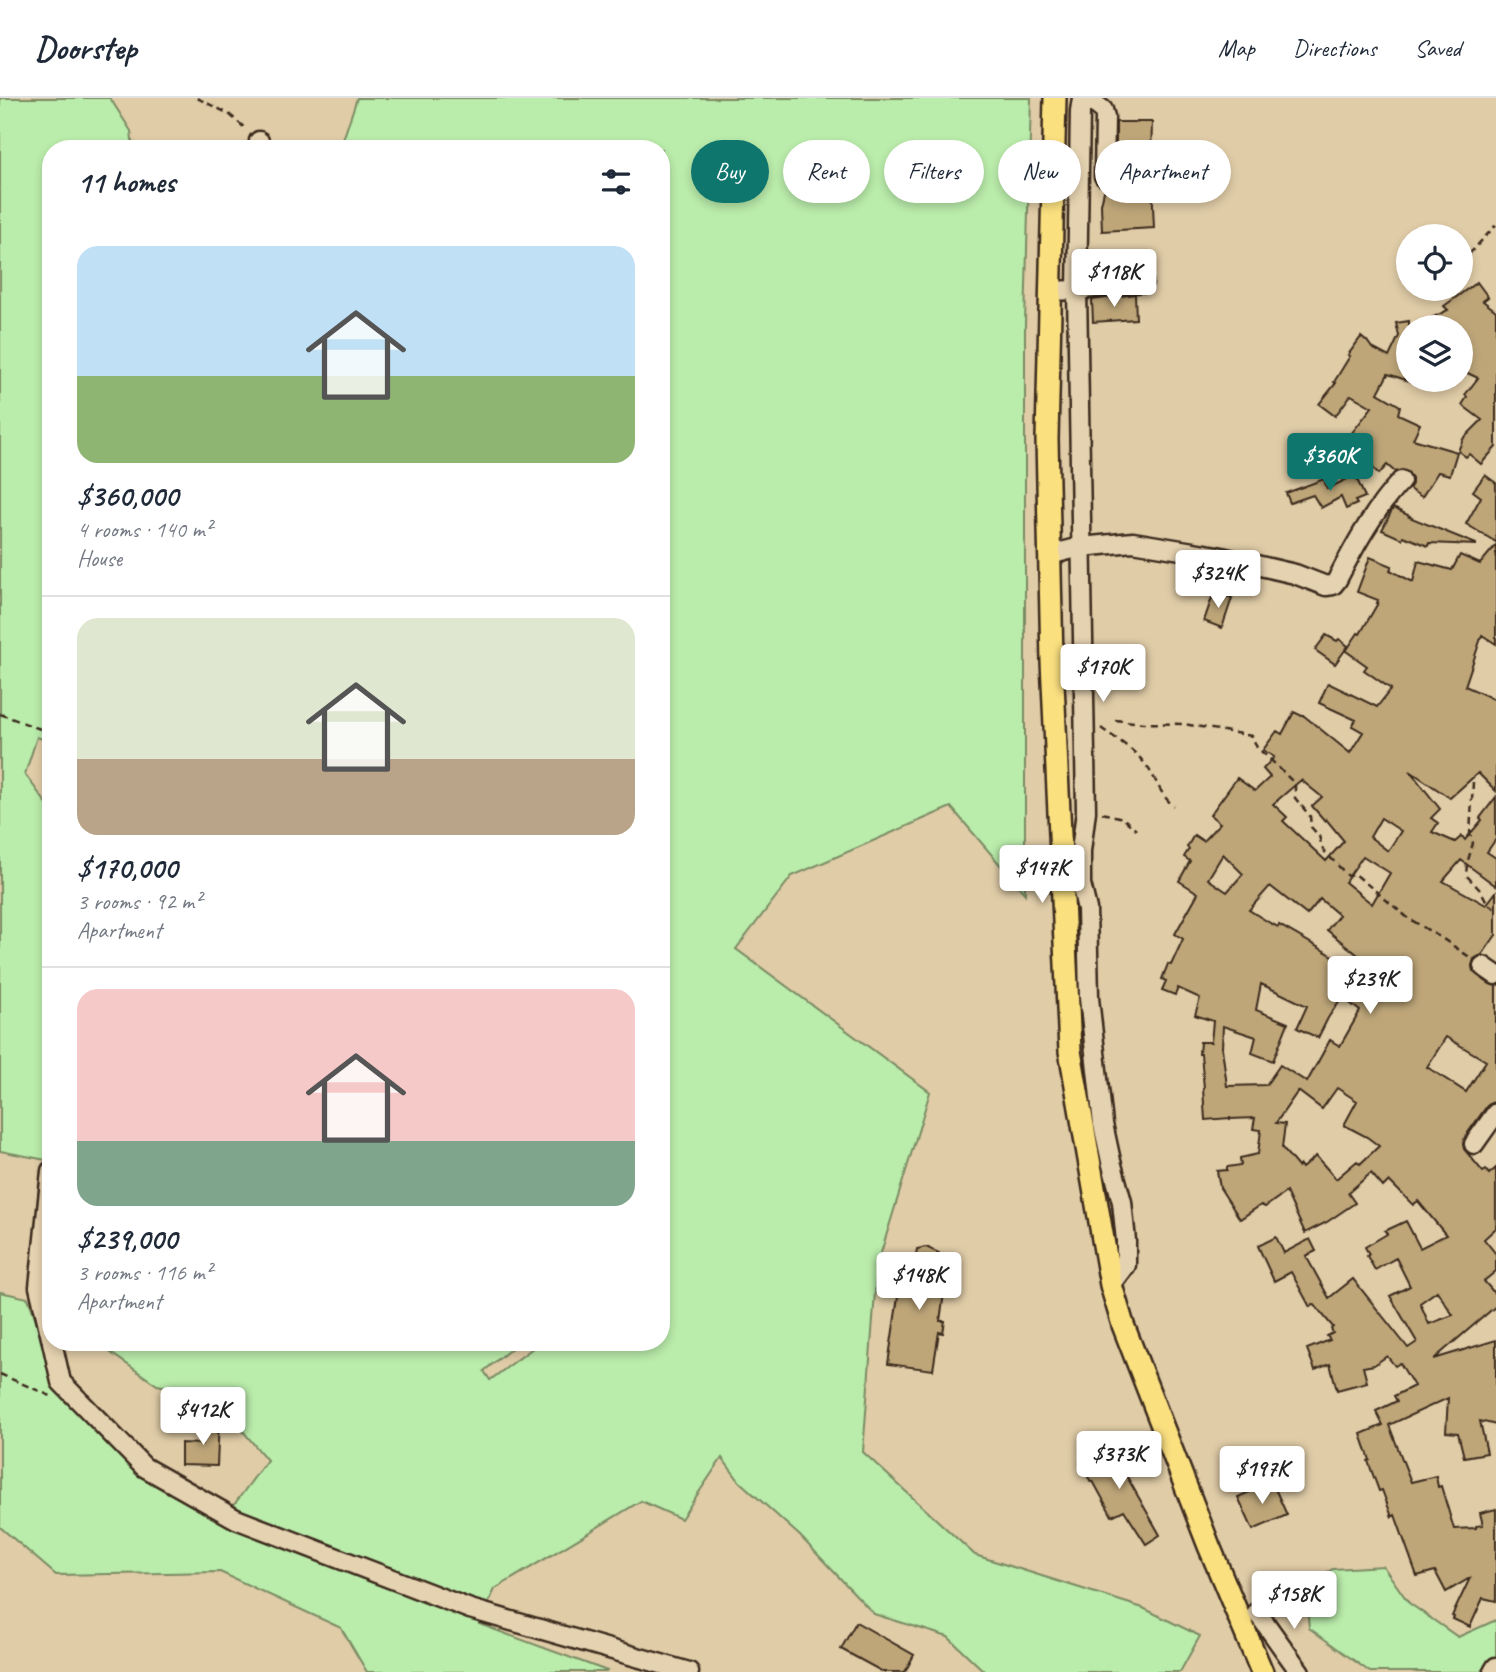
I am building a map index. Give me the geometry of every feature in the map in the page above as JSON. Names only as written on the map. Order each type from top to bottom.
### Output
[{"type":"main road","points":[[1055,98],[1047,439],[1052,661],[1070,1051],[1111,1285],[1123,1325],[1209,1546],[1262,1672]]},
{"type":"street","points":[[1105,140],[1103,110],[1084,98],[1080,111],[1077,290],[1086,808],[1081,851],[1081,884],[1087,909],[1090,998],[1104,1124],[1122,1202],[1126,1241],[1126,1265],[1111,1285]]},
{"type":"street","points":[[1050,291],[1143,282]]},
{"type":"street","points":[[1049,555],[1081,547],[1133,542],[1230,559],[1295,574],[1326,586],[1332,585],[1387,496],[1401,481]]},
{"type":"street","points":[[1474,1144],[1496,1113]]},
{"type":"street","points":[[42,1251],[38,1287],[42,1303]]},
{"type":"street","points":[[54,1351],[61,1382],[144,1467],[236,1519],[470,1609],[689,1672]]},
{"type":"street","points":[[1257,1612],[1300,1672]]},
{"type":"street","points":[[1493,1672],[1496,1667]]},
{"type":"path","points":[[197,98],[229,114],[255,140]]},
{"type":"path","points":[[1473,250],[1496,225]]},
{"type":"path","points":[[0,714],[42,730]]},
{"type":"path","points":[[1084,716],[1134,752],[1146,765],[1167,802],[1174,806]]},
{"type":"path","points":[[1115,720],[1184,724],[1252,736],[1256,748],[1295,784],[1295,798],[1310,816],[1311,827],[1319,836],[1323,850],[1336,865],[1348,876],[1355,874],[1408,918],[1490,971]]},
{"type":"path","points":[[1473,782],[1470,834],[1473,844],[1466,875],[1481,891],[1488,904],[1496,909]]},
{"type":"path","points":[[1086,808],[1123,818],[1136,830]]},
{"type":"path","points":[[0,1374],[55,1398]]},
{"type":"green space","points":[[0,98],[110,98],[131,131],[132,140],[42,140],[42,739],[37,737],[25,774],[42,798],[42,1159],[0,1151]]},
{"type":"green space","points":[[357,98],[1031,98],[1030,140],[998,140],[998,203],[1028,203],[1025,324],[1025,894],[951,807],[792,876],[736,949],[930,1092],[877,1266],[863,1452],[975,1555],[1143,1608],[1200,1636],[1180,1672],[985,1672],[948,1637],[874,1614],[800,1536],[740,1482],[722,1458],[681,1519],[641,1501],[495,1589],[479,1624],[606,1672],[367,1672],[341,1628],[220,1572],[56,1575],[0,1527],[0,1292],[28,1298],[42,1336],[42,1351],[47,1351],[62,1391],[85,1420],[165,1490],[222,1521],[267,1460],[213,1395],[157,1385],[110,1351],[508,1351],[484,1371],[490,1380],[529,1351],[670,1351],[670,140],[343,140]]},
{"type":"green space","points":[[1383,1566],[1409,1603],[1458,1637],[1496,1620],[1496,1672],[1370,1672],[1309,1628],[1305,1585],[1333,1569]]},
{"type":"building","points":[[1116,122],[1152,122],[1151,140],[1116,140]]},
{"type":"building","points":[[1153,203],[1154,228],[1102,231],[1101,204]]},
{"type":"building","points":[[1477,282],[1488,297],[1483,301],[1496,311],[1496,447],[1481,464],[1469,454],[1466,457],[1458,451],[1463,439],[1482,420],[1462,405],[1467,392],[1473,392],[1473,385],[1478,378],[1473,376],[1473,315],[1438,315],[1448,310],[1444,306],[1451,301],[1473,301],[1473,285]]},
{"type":"building","points":[[1135,294],[1136,319],[1093,322],[1092,300]]},
{"type":"building","points":[[1361,337],[1372,348],[1389,357],[1396,342],[1396,377],[1388,374],[1378,393],[1400,406],[1398,414],[1420,424],[1413,439],[1457,452],[1450,475],[1438,472],[1422,497],[1409,489],[1412,478],[1408,472],[1395,472],[1387,465],[1379,474],[1371,466],[1368,470],[1359,462],[1371,449],[1351,434],[1372,407],[1351,395],[1335,416],[1319,404],[1336,383],[1334,382],[1350,356],[1348,355]]},
{"type":"building","points":[[1355,475],[1365,497],[1346,509],[1341,497],[1321,508],[1313,495],[1290,503],[1286,493],[1324,479],[1327,489]]},
{"type":"building","points":[[1485,475],[1496,483],[1496,542],[1466,524],[1481,497],[1473,491]]},
{"type":"building","points":[[1393,508],[1476,545],[1429,543],[1428,546],[1403,536],[1402,539],[1382,530]]},
{"type":"building","points":[[1496,545],[1496,644],[1482,635],[1465,686],[1496,700],[1496,791],[1478,773],[1450,798],[1410,771],[1440,809],[1431,818],[1438,823],[1432,832],[1455,842],[1462,836],[1465,840],[1496,797],[1496,839],[1487,852],[1496,858],[1496,886],[1461,860],[1443,881],[1486,905],[1496,892],[1496,935],[1482,955],[1474,959],[1472,966],[1477,975],[1496,986],[1496,1102],[1487,1106],[1463,1144],[1483,1172],[1486,1170],[1489,1174],[1496,1168],[1496,1228],[1484,1239],[1496,1254],[1496,1271],[1484,1281],[1496,1295],[1496,1306],[1434,1359],[1496,1340],[1496,1425],[1480,1421],[1487,1453],[1464,1457],[1458,1433],[1446,1432],[1448,1398],[1389,1425],[1411,1482],[1436,1476],[1454,1529],[1483,1525],[1480,1513],[1496,1509],[1496,1601],[1483,1598],[1470,1627],[1452,1616],[1470,1578],[1446,1592],[1435,1571],[1417,1576],[1395,1515],[1392,1517],[1382,1490],[1379,1491],[1361,1434],[1383,1425],[1376,1411],[1397,1401],[1394,1396],[1414,1386],[1400,1363],[1395,1366],[1387,1356],[1374,1365],[1363,1367],[1367,1382],[1337,1390],[1330,1364],[1315,1370],[1307,1349],[1330,1340],[1327,1336],[1333,1333],[1333,1327],[1314,1304],[1310,1307],[1291,1272],[1274,1281],[1258,1246],[1276,1237],[1284,1253],[1310,1239],[1316,1251],[1306,1256],[1329,1298],[1353,1279],[1408,1348],[1417,1342],[1390,1296],[1410,1286],[1396,1258],[1375,1270],[1365,1247],[1387,1234],[1385,1231],[1406,1221],[1420,1248],[1446,1235],[1418,1201],[1413,1205],[1389,1181],[1383,1187],[1371,1173],[1348,1193],[1355,1203],[1305,1233],[1286,1192],[1265,1207],[1261,1205],[1240,1219],[1220,1188],[1217,1171],[1241,1165],[1240,1158],[1258,1154],[1261,1130],[1253,1129],[1255,1118],[1205,1120],[1199,1054],[1200,1042],[1211,1042],[1213,1021],[1195,1015],[1200,998],[1178,988],[1175,995],[1162,990],[1166,981],[1162,979],[1183,939],[1175,934],[1198,893],[1179,881],[1190,861],[1184,857],[1189,849],[1187,847],[1194,835],[1203,841],[1220,823],[1210,815],[1237,778],[1255,791],[1270,777],[1263,769],[1274,757],[1263,750],[1277,731],[1282,734],[1294,712],[1303,715],[1350,753],[1363,732],[1352,726],[1356,720],[1319,703],[1328,683],[1377,707],[1391,689],[1364,670],[1367,666],[1346,651],[1358,633],[1360,634],[1378,603],[1378,600],[1357,592],[1370,557],[1392,566],[1390,570],[1413,582],[1418,561],[1452,570],[1460,555],[1480,564]],"holes":[[[1301,780],[1322,797],[1312,806],[1344,841],[1326,861],[1283,821],[1287,817],[1273,804]],[[1381,818],[1401,831],[1388,851],[1370,837]],[[1223,854],[1243,874],[1227,892],[1208,879]],[[1363,856],[1390,873],[1372,904],[1345,882]],[[1270,886],[1307,915],[1320,899],[1339,915],[1327,930],[1374,968],[1368,976],[1279,925],[1278,927],[1249,910]],[[1261,984],[1307,1006],[1297,1028],[1318,1038],[1342,997],[1360,1011],[1340,1046],[1330,1040],[1307,1082],[1280,1065],[1266,1085],[1227,1086],[1222,1048],[1223,1026],[1256,1037],[1252,1053],[1273,1061],[1288,1023],[1256,1010]],[[1446,1037],[1486,1061],[1466,1092],[1427,1067]],[[1337,1088],[1357,1101],[1344,1125],[1379,1146],[1360,1164],[1357,1161],[1336,1179],[1316,1156],[1302,1168],[1300,1165],[1298,1167],[1282,1148],[1285,1124],[1276,1123],[1298,1091],[1322,1109]],[[1437,1291],[1453,1315],[1429,1324],[1420,1303]]]},
{"type":"building","points":[[1214,592],[1232,598],[1222,628],[1204,621]]},
{"type":"building","points":[[1326,635],[1337,641],[1339,639],[1348,646],[1335,664],[1315,650]]},
{"type":"building","points":[[926,1247],[939,1253],[937,1266],[947,1272],[940,1321],[945,1321],[943,1333],[939,1332],[933,1370],[888,1364],[903,1263],[914,1265],[917,1249]]},
{"type":"building","points":[[204,1418],[219,1419],[217,1466],[181,1465],[181,1443],[202,1444]]},
{"type":"building","points":[[1109,1445],[1160,1535],[1146,1544],[1124,1510],[1112,1516],[1080,1463]]},
{"type":"building","points":[[1272,1482],[1287,1515],[1253,1530],[1238,1497]]},
{"type":"building","points":[[856,1622],[914,1655],[905,1672],[883,1672],[841,1649]]}]
